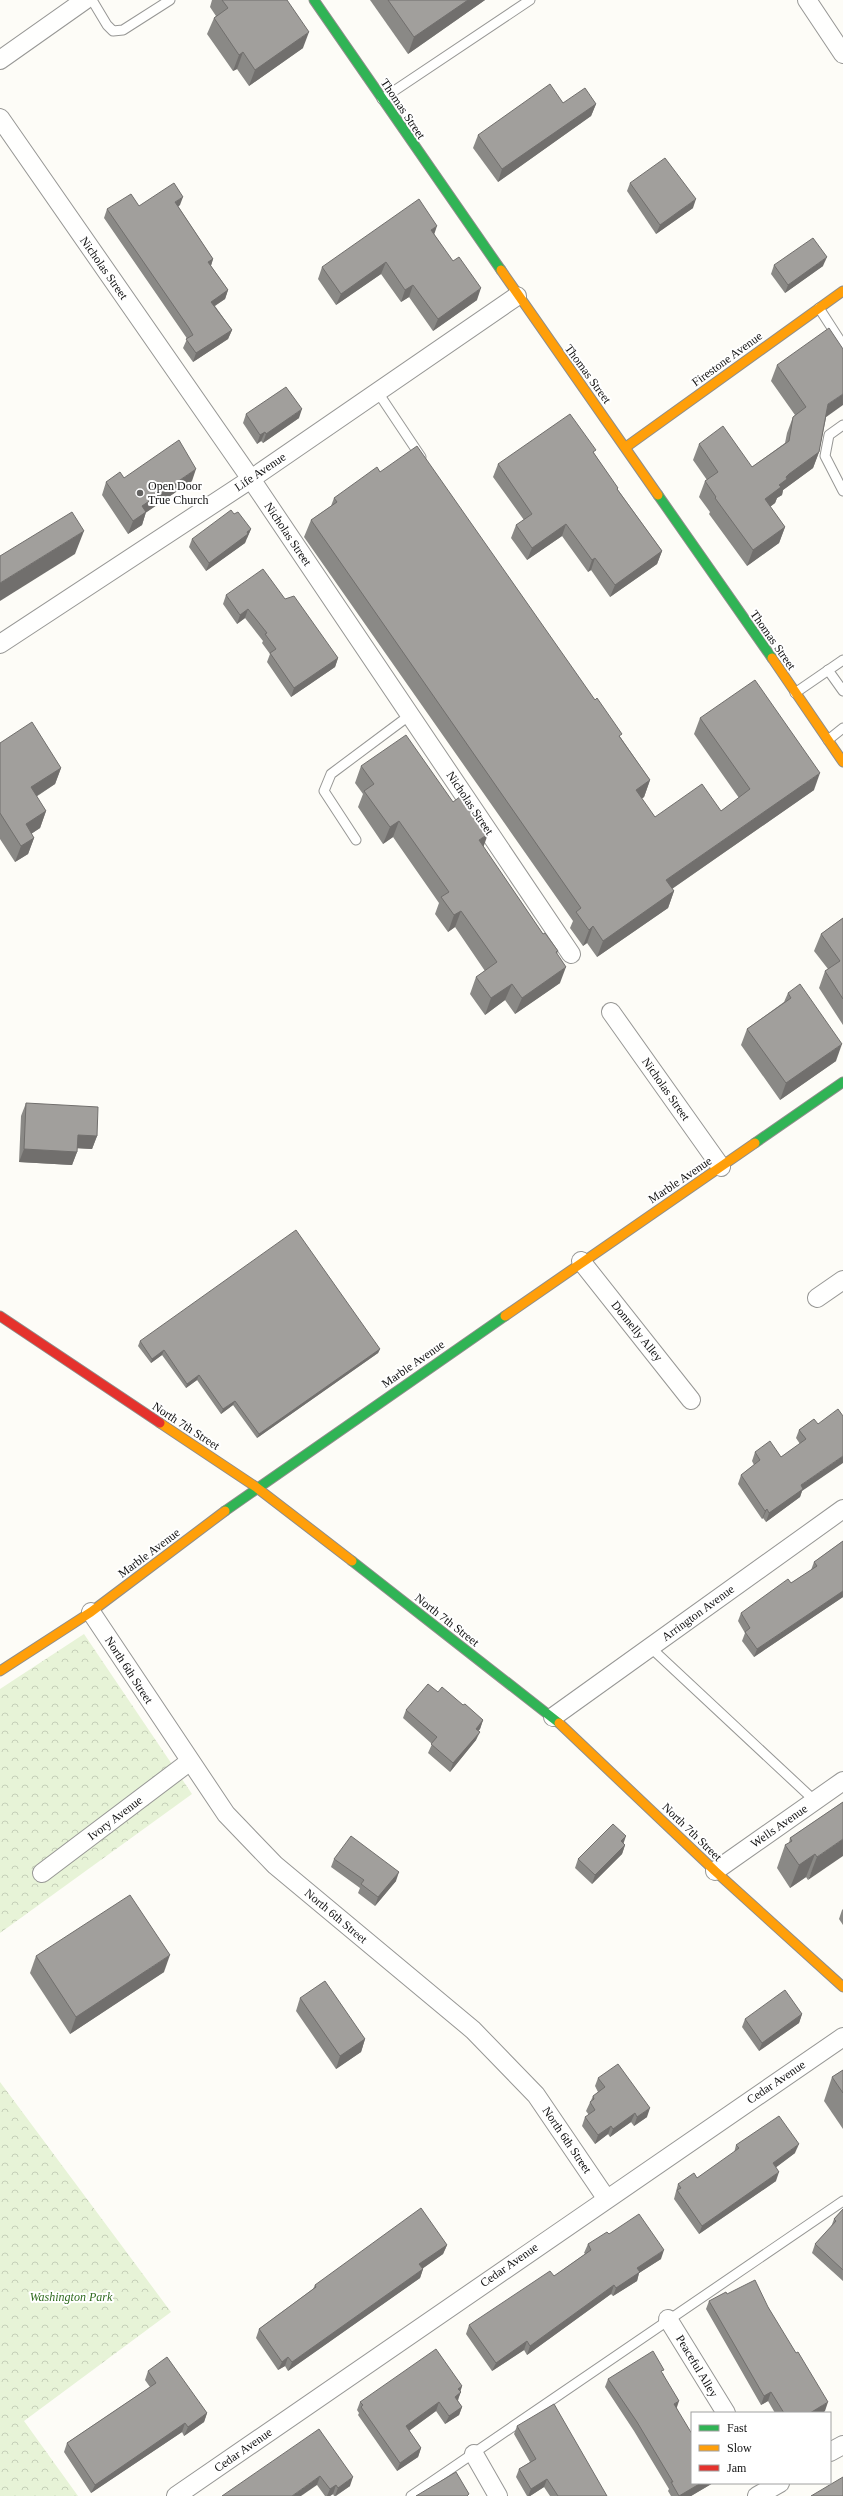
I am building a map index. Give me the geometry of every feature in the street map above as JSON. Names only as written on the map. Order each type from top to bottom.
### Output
[{"type":"street","points":[[0,60],[85,0]]},
{"type":"street","name":"Thomas Street","points":[[314,0],[517,296],[626,447],[843,762]]},
{"type":"street","points":[[807,0],[843,54]]},
{"type":"street","name":"Nicholas Street","points":[[0,118],[251,478],[572,954]]},
{"type":"street","name":"Firestone Avenue","points":[[626,447],[843,291]]},
{"type":"street","name":"Life Avenue","points":[[0,644],[251,478],[517,296]]},
{"type":"street","name":"Nicholas Street","points":[[611,1012],[721,1167]]},
{"type":"street","name":"Marble Avenue","points":[[0,1671],[91,1612],[256,1487],[581,1261],[721,1167],[843,1082]]},
{"type":"street","name":"Donnelly Alley","points":[[581,1261],[691,1400]]},
{"type":"street","points":[[817,1298],[843,1280]]},
{"type":"street","name":"North 7th Street","points":[[0,1316],[256,1487],[553,1717],[715,1871],[843,1987]]},
{"type":"street","name":"Arrington Avenue","points":[[553,1717],[843,1509]]},
{"type":"street","name":"North 6th Street","points":[[91,1612],[189,1762],[226,1814],[275,1865],[473,2030],[536,2095],[606,2198]]},
{"type":"street","name":"Ivory Avenue","points":[[42,1873],[189,1762]]},
{"type":"street","name":"Wells Avenue","points":[[715,1871],[843,1781]]},
{"type":"street","name":"Cedar Avenue","points":[[176,2496],[606,2198],[843,2037]]},
{"type":"street","name":"Peaceful Alley","points":[[668,2319],[725,2412]]},
{"type":"street","points":[[831,2451],[843,2444]]},
{"type":"street","points":[[474,2454],[498,2496]]},
{"type":"lane","points":[[92,0],[107,25],[113,31],[123,30],[170,0]]},
{"type":"lane","points":[[382,99],[530,0]]},
{"type":"lane","points":[[819,308],[843,345]]},
{"type":"lane","points":[[377,392],[428,468]]},
{"type":"lane","points":[[843,424],[830,435],[825,456],[843,491]]},
{"type":"lane","points":[[795,693],[843,660]]},
{"type":"lane","points":[[828,670],[843,691]]},
{"type":"lane","points":[[356,840],[324,791],[331,774],[410,715]]},
{"type":"lane","points":[[828,740],[843,728]]},
{"type":"lane","points":[[650,1647],[815,1801]]},
{"type":"lane","points":[[411,2496],[668,2319],[843,2201]]},
{"type":"green space","points":[[84,1634],[192,1794],[0,1933],[0,1689]]},
{"type":"green space","name":"Washington Park","points":[[0,2082],[171,2312],[24,2421],[78,2496],[0,2496]]},
{"type":"building","points":[[222,0],[287,0],[309,32],[255,70],[243,52],[239,55],[214,18],[228,8]]},
{"type":"building","points":[[388,0],[468,0],[414,37]]},
{"type":"building","points":[[550,84],[563,103],[585,88],[596,104],[502,169],[478,135]]},
{"type":"building","points":[[665,158],[696,199],[660,225],[630,183]]},
{"type":"building","points":[[174,183],[183,197],[175,202],[213,259],[208,262],[228,290],[211,302],[232,330],[196,353],[186,339],[193,335],[189,328],[107,209],[131,194],[139,206]]},
{"type":"building","points":[[419,199],[437,226],[431,230],[453,261],[459,257],[481,288],[438,319],[413,285],[405,290],[386,262],[341,294],[322,267]]},
{"type":"building","points":[[813,238],[827,257],[788,285],[774,265]]},
{"type":"building","points":[[829,328],[843,349],[843,394],[828,404],[819,452],[789,474],[786,477],[787,479],[779,485],[781,487],[765,499],[785,527],[753,550],[715,498],[716,497],[705,481],[718,472],[699,444],[723,426],[752,467],[789,441],[793,417],[806,407],[777,365]]},
{"type":"building","points":[[286,387],[302,409],[266,434],[265,432],[260,435],[246,414]]},
{"type":"building","points":[[570,414],[596,450],[593,452],[618,488],[617,489],[662,551],[615,585],[595,558],[592,560],[566,524],[532,548],[516,525],[532,514],[498,464]]},
{"type":"building","name":"Open Door True Church","points":[[179,440],[196,469],[142,506],[146,512],[133,521],[106,482],[120,472],[124,478]]},
{"type":"building","points":[[417,446],[595,700],[597,698],[622,734],[619,736],[650,780],[636,790],[655,817],[702,784],[721,811],[750,789],[700,718],[755,680],[820,773],[666,880],[674,891],[603,941],[593,926],[589,930],[576,912],[581,908],[311,520],[337,502],[334,498],[377,467],[380,472]]},
{"type":"building","points":[[231,510],[234,514],[238,512],[251,529],[247,532],[248,534],[209,563],[192,539]]},
{"type":"building","points":[[72,512],[84,531],[0,583],[0,556]]},
{"type":"building","points":[[263,569],[285,599],[294,596],[338,658],[294,688],[270,653],[276,649],[265,634],[267,633],[248,609],[240,615],[226,595]]},
{"type":"building","points":[[32,722],[61,768],[31,787],[46,811],[26,824],[34,838],[21,846],[0,813],[0,743]]},
{"type":"building","points":[[406,735],[453,802],[461,796],[488,834],[479,840],[543,934],[545,933],[558,951],[556,952],[566,967],[522,998],[512,984],[491,998],[476,977],[497,962],[461,911],[454,915],[441,897],[449,892],[399,821],[390,827],[364,791],[374,784],[361,766]]},
{"type":"building","points":[[843,918],[843,999],[825,971],[840,961],[821,934]]},
{"type":"building","points":[[800,984],[842,1044],[786,1083],[747,1029],[791,998],[788,993]]},
{"type":"building","points":[[26,1103],[98,1107],[97,1136],[78,1135],[77,1152],[24,1149]]},
{"type":"building","points":[[296,1230],[380,1349],[259,1434],[235,1401],[223,1409],[199,1375],[187,1384],[164,1350],[152,1359],[140,1341]]},
{"type":"building","points":[[838,1409],[843,1416],[843,1456],[801,1485],[803,1489],[769,1513],[767,1509],[765,1511],[741,1475],[760,1460],[755,1452],[770,1441],[781,1457],[806,1439],[799,1430],[814,1419],[818,1424]]},
{"type":"building","points":[[843,1541],[843,1591],[757,1649],[745,1632],[750,1628],[741,1613],[788,1579],[791,1583],[817,1566],[814,1562]]},
{"type":"building","points":[[428,1684],[438,1692],[442,1687],[483,1720],[476,1729],[480,1732],[453,1763],[431,1744],[437,1737],[406,1710]]},
{"type":"building","points":[[843,1802],[843,1839],[817,1857],[815,1854],[799,1865],[785,1845],[792,1841],[790,1838]]},
{"type":"building","points":[[613,1824],[626,1836],[621,1841],[625,1845],[595,1875],[578,1859]]},
{"type":"building","points":[[351,1836],[399,1872],[378,1897],[361,1884],[364,1880],[334,1859]]},
{"type":"building","points":[[130,1895],[170,1955],[76,2017],[36,1956]]},
{"type":"building","points":[[325,1981],[365,2039],[340,2056],[300,1998]]},
{"type":"building","points":[[785,1990],[802,2014],[762,2043],[745,2019]]},
{"type":"building","points":[[618,2064],[650,2108],[637,2117],[635,2113],[613,2129],[611,2126],[598,2135],[585,2117],[595,2110],[590,2102],[594,2099],[593,2096],[605,2087],[598,2078]]},
{"type":"building","points":[[843,2070],[843,2093],[832,2077]]},
{"type":"building","points":[[779,2116],[799,2144],[773,2163],[779,2172],[702,2226],[677,2190],[681,2188],[678,2184],[694,2173],[697,2178],[739,2148],[736,2145]]},
{"type":"building","points":[[421,2208],[447,2245],[419,2264],[423,2269],[292,2362],[288,2357],[282,2362],[259,2329],[316,2287],[315,2285]]},
{"type":"building","points":[[843,2209],[843,2270],[815,2244],[836,2221],[834,2219]]},
{"type":"building","points":[[639,2214],[664,2250],[637,2268],[640,2272],[616,2288],[614,2285],[530,2346],[527,2341],[496,2363],[469,2325],[550,2271],[554,2276],[591,2250],[588,2244],[607,2232],[609,2234]]},
{"type":"building","points":[[755,2280],[768,2307],[796,2353],[798,2352],[828,2402],[812,2412],[783,2412],[771,2392],[764,2396],[709,2301],[726,2292],[727,2294]]},
{"type":"building","points":[[436,2349],[462,2386],[458,2389],[461,2392],[455,2397],[462,2407],[449,2416],[439,2402],[406,2426],[421,2448],[400,2463],[361,2407],[363,2405],[360,2402]]},
{"type":"building","points":[[653,2351],[664,2370],[661,2371],[679,2401],[674,2404],[691,2432],[691,2484],[699,2484],[679,2496],[671,2482],[673,2482],[637,2422],[608,2379]]},
{"type":"building","points":[[167,2357],[207,2413],[188,2427],[185,2423],[95,2485],[67,2443],[156,2383],[148,2371]]},
{"type":"building","points":[[554,2404],[607,2496],[558,2496],[547,2479],[531,2489],[519,2469],[536,2459],[517,2426]]},
{"type":"building","points":[[319,2429],[353,2477],[338,2488],[336,2485],[330,2489],[320,2476],[292,2496],[222,2496]]},
{"type":"building","points":[[456,2472],[469,2494],[467,2496],[416,2496]]},
{"type":"building","points":[[843,2477],[843,2496],[811,2496]]},
{"type":"traffic: fast","points":[[314,0],[501,270]]},
{"type":"traffic: fast","points":[[658,495],[772,658]]},
{"type":"traffic: fast","points":[[755,1143],[843,1082]]},
{"type":"traffic: fast","points":[[225,1511],[505,1316]]},
{"type":"traffic: fast","points":[[352,1561],[559,1723]]},
{"type":"traffic: slow","points":[[501,270],[658,495]]},
{"type":"traffic: slow","points":[[626,447],[843,291]]},
{"type":"traffic: slow","points":[[772,658],[843,762]]},
{"type":"traffic: slow","points":[[505,1316],[755,1143]]},
{"type":"traffic: slow","points":[[160,1423],[256,1487],[352,1561]]},
{"type":"traffic: slow","points":[[0,1671],[91,1612],[225,1511]]},
{"type":"traffic: slow","points":[[559,1723],[715,1871],[843,1987]]},
{"type":"traffic: jam","points":[[0,1316],[160,1423]]},
{"type":"place","name":"Open Door True Church","points":[[140,493]]}]
